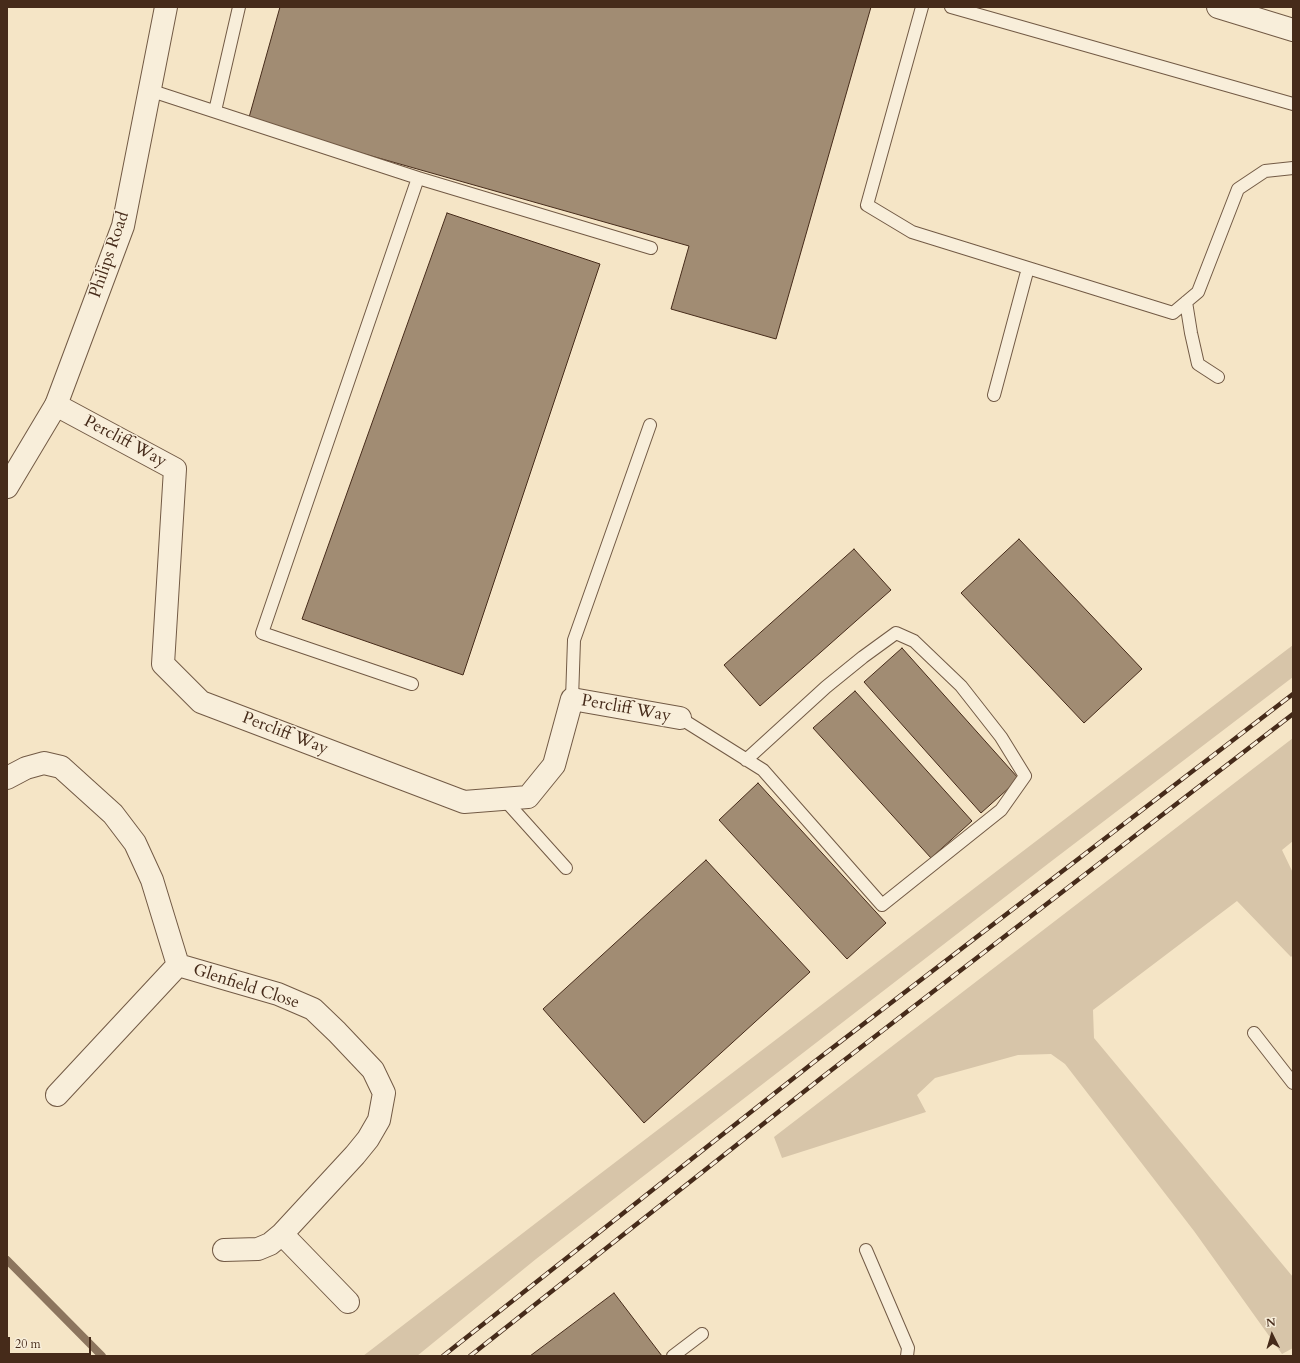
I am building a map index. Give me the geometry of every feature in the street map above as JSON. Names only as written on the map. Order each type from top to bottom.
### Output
[{"type":"street","name":"Philips Road","points":[[7,487],[56,405],[123,226],[166,7]]},
{"type":"street","points":[[1227,8],[1293,30]]},
{"type":"street","name":"Percliff Way","points":[[56,405],[175,469],[163,664],[202,702],[464,802],[528,797],[554,765],[572,699],[680,718]]},
{"type":"street","name":"Glenfield Close","points":[[7,778],[26,768],[44,763],[61,767],[113,814],[135,843],[152,880],[178,965]]},
{"type":"street","name":"Glenfield Close","points":[[57,1095],[178,965]]},
{"type":"street","name":"Glenfield Close","points":[[178,965],[278,994],[313,1009],[373,1070],[384,1093],[379,1120],[368,1139],[282,1234],[270,1244],[258,1249],[224,1250]]},
{"type":"street","points":[[282,1234],[348,1302]]},
{"type":"lane","points":[[215,111],[239,7]]},
{"type":"lane","points":[[922,7],[867,205],[912,232],[1173,313],[1198,292],[1238,188],[1265,171],[1293,168]]},
{"type":"lane","points":[[951,7],[1293,104]]},
{"type":"lane","points":[[149,90],[418,178],[651,248]]},
{"type":"lane","points":[[412,684],[262,633],[418,178]]},
{"type":"lane","points":[[994,395],[1028,268]]},
{"type":"lane","points":[[1186,302],[1198,364],[1218,377]]},
{"type":"lane","points":[[572,699],[574,640],[650,425]]},
{"type":"lane","points":[[680,718],[746,760],[763,770],[882,905],[1001,810],[1024,776],[1001,737],[961,686],[914,641],[896,633],[826,687],[746,760]]},
{"type":"lane","points":[[504,799],[566,868]]},
{"type":"lane","points":[[1254,1033],[1293,1083]]},
{"type":"lane","points":[[866,1250],[908,1348],[907,1356]]},
{"type":"lane","points":[[673,1356],[702,1334]]},
{"type":"shaded area","points":[[1293,645],[1293,677],[1049,863],[536,1259],[417,1356],[363,1356],[575,1193]]},
{"type":"shaded area","points":[[1293,738],[1293,841],[1282,850],[1293,873],[1293,955],[1291,957],[1237,901],[1093,1010],[1094,1038],[1293,1277],[1293,1348],[1282,1354],[1194,1231],[1065,1064],[1051,1054],[1018,1055],[935,1078],[917,1095],[926,1112],[782,1158],[774,1137]]},
{"type":"building","points":[[280,7],[871,7],[776,339],[671,309],[689,246],[248,121]]},
{"type":"building","points":[[447,213],[600,264],[463,675],[302,619]]},
{"type":"building","points":[[1019,539],[1142,669],[1084,723],[961,593]]},
{"type":"building","points":[[854,549],[891,590],[760,706],[724,665]]},
{"type":"building","points":[[902,648],[1019,779],[981,813],[864,682]]},
{"type":"building","points":[[855,691],[972,821],[931,858],[813,728]]},
{"type":"building","points":[[758,783],[886,923],[847,959],[719,820]]},
{"type":"building","points":[[706,860],[810,972],[644,1123],[543,1009]]},
{"type":"building","points":[[614,1293],[662,1356],[530,1356]]},
{"type":"waterway","points":[[7,1260],[102,1356]]},
{"type":"railway","points":[[443,1356],[814,1062],[1293,694]]},
{"type":"railway","points":[[470,1356],[825,1075],[1293,714]]}]
